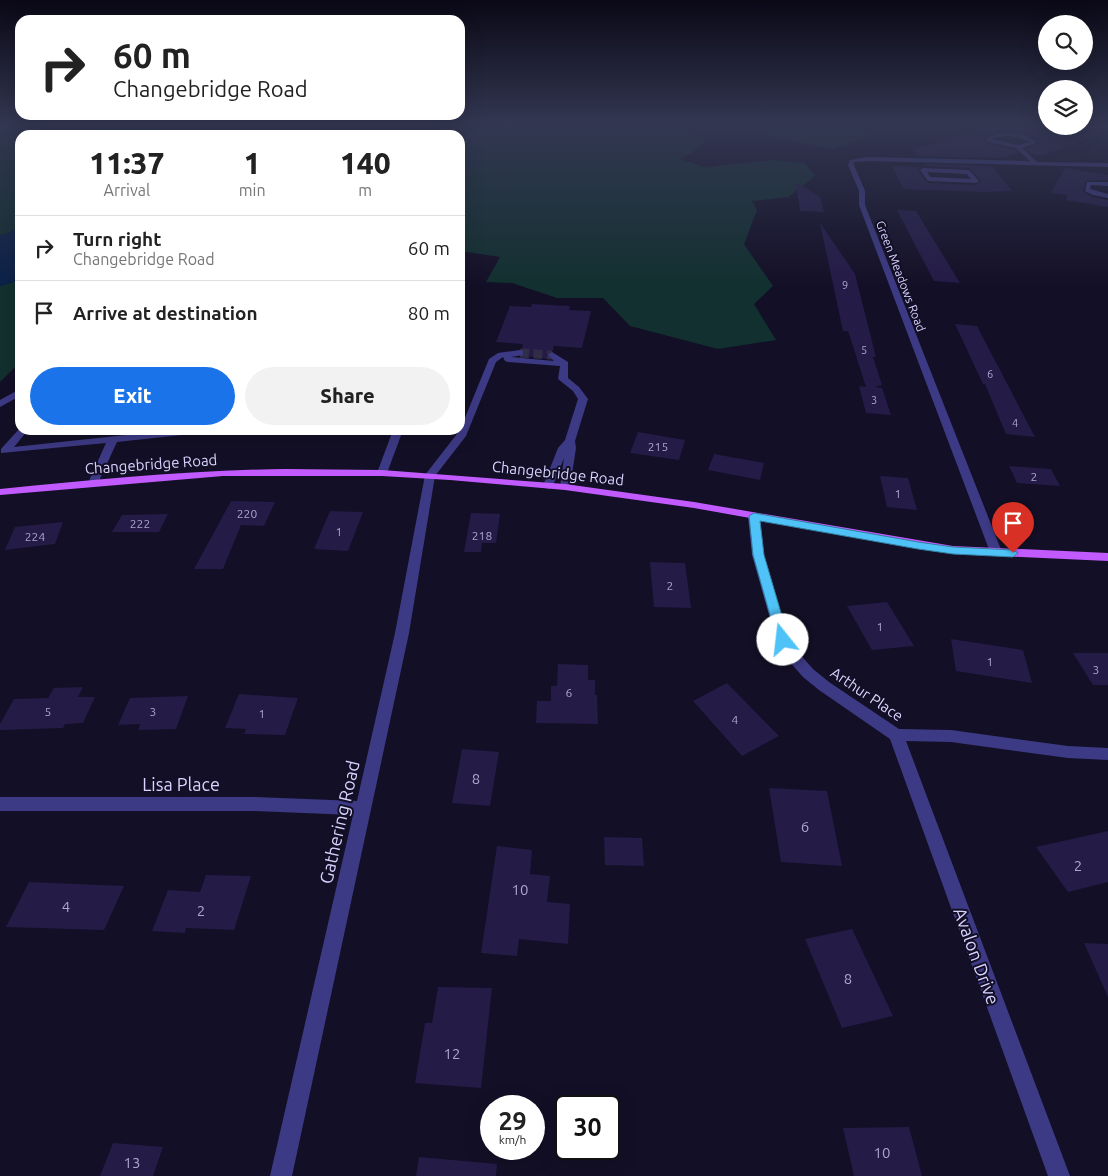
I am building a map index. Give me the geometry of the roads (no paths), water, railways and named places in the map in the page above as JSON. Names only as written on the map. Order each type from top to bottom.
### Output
[{"type":"main road","name":"Changebridge Road","points":[[0,492],[231,473],[382,473],[430,475],[565,487],[694,505],[918,546],[953,550],[1108,557]]},
{"type":"street","name":"Green Meadows Road","points":[[856,177],[862,190],[862,205],[996,552]]},
{"type":"street","points":[[927,177],[928,179],[976,181],[973,177]]},
{"type":"street","points":[[1108,184],[1089,183],[1087,190],[1095,194],[1108,196]]},
{"type":"street","points":[[465,426],[492,361],[501,355],[520,353]]},
{"type":"street","points":[[552,355],[565,364]]},
{"type":"street","points":[[492,361],[508,359],[565,364]]},
{"type":"street","points":[[565,364],[563,380],[576,389],[582,399],[570,441],[571,448],[565,487]]},
{"type":"street","points":[[0,404],[15,395]]},
{"type":"street","points":[[19,435],[5,451],[163,435]]},
{"type":"street","points":[[382,473],[396,435]]},
{"type":"street","points":[[430,475],[461,435]]},
{"type":"street","points":[[93,483],[113,439]]},
{"type":"street","points":[[548,486],[563,448],[570,441]]},
{"type":"street","name":"Gathering Road","points":[[281,1176],[402,633],[430,475]]},
{"type":"street","name":"Arthur Place","points":[[754,516],[758,555],[783,640],[793,656],[808,673],[824,686],[896,735],[951,736],[1068,752],[1108,754]]},
{"type":"street","name":"Avalon Drive","points":[[896,735],[1059,1176]]},
{"type":"street","name":"Lisa Place","points":[[0,804],[255,804],[362,808]]},
{"type":"water","points":[[15,230],[15,282],[0,286],[0,236]]},
{"type":"tunnel","points":[[520,353],[552,355]]}]
